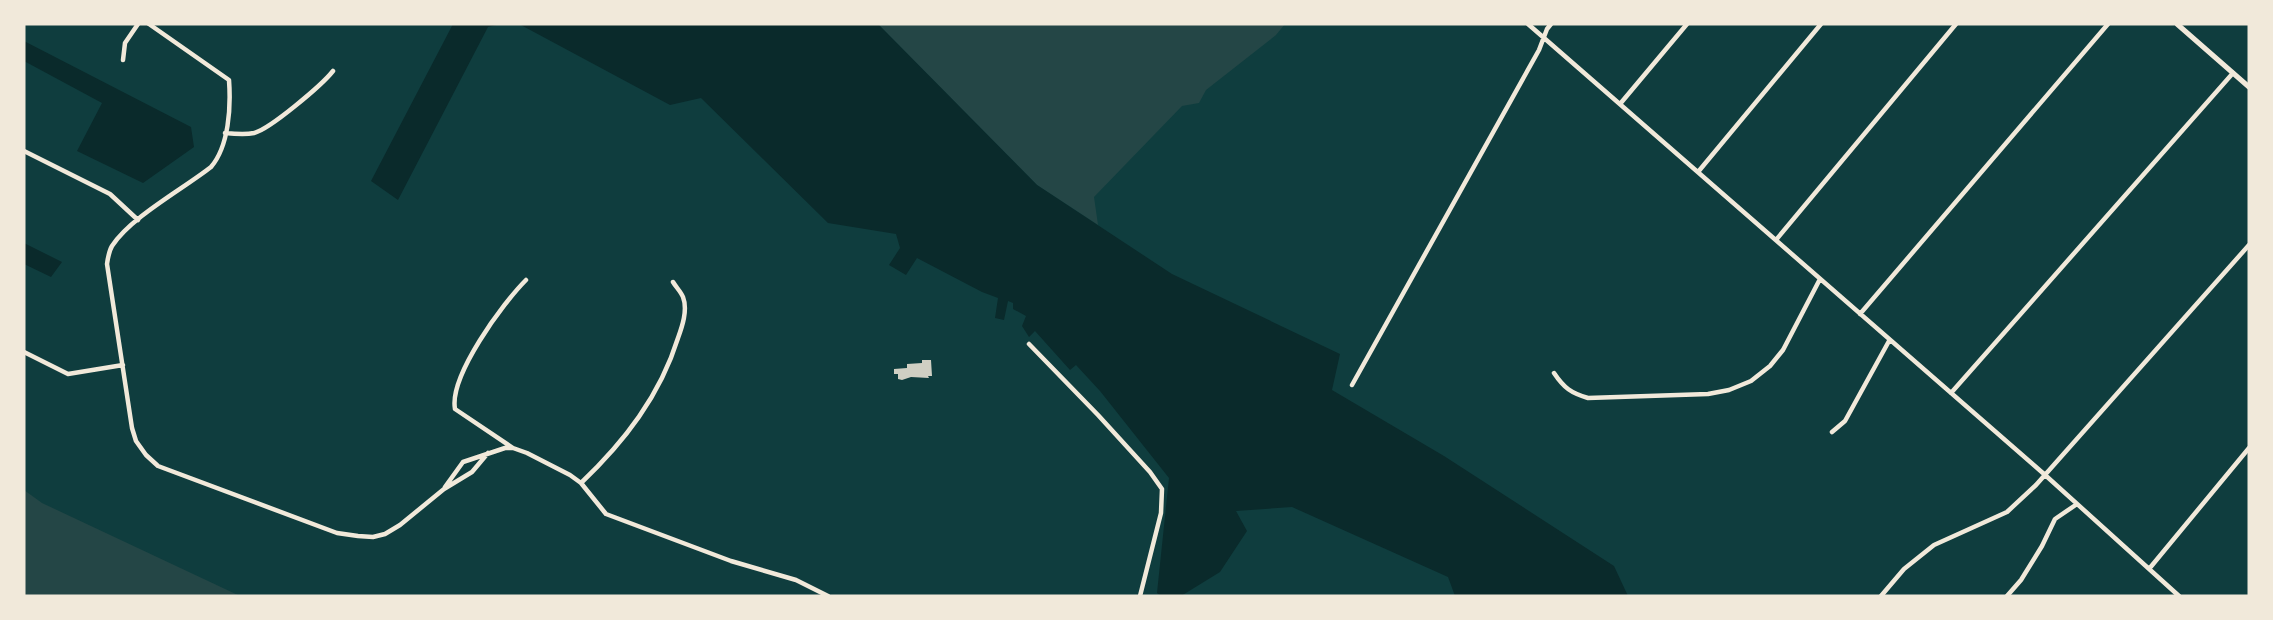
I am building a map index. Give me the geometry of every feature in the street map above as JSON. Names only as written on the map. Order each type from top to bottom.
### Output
[{"type":"street","points":[[123,60],[125,43],[138,24]]},
{"type":"street","points":[[149,24],[229,80],[221,153],[211,167],[138,220],[110,249],[107,264],[132,428],[136,441],[158,466],[184,477],[337,533],[373,537],[385,534],[400,525],[444,489],[472,472],[488,453]]},
{"type":"street","points":[[1528,24],[2044,474],[2179,596]]},
{"type":"street","points":[[1352,385],[1533,61],[1551,24]]},
{"type":"street","points":[[1620,104],[1687,24]]},
{"type":"street","points":[[1698,172],[1821,24]]},
{"type":"street","points":[[1776,240],[1956,24]]},
{"type":"street","points":[[1860,314],[2108,24]]},
{"type":"street","points":[[2177,24],[2249,87]]},
{"type":"street","points":[[225,133],[242,134],[260,131],[317,89],[333,71]]},
{"type":"street","points":[[1951,393],[2233,73]]},
{"type":"street","points":[[24,151],[111,194],[138,220]]},
{"type":"street","points":[[1881,596],[1904,569],[1934,545],[2007,512],[2036,485],[2249,245]]},
{"type":"street","points":[[1554,374],[1562,386],[1572,393],[1588,398],[1708,394],[1729,390],[1751,381],[1770,366],[1783,350],[1820,279]]},
{"type":"street","points":[[526,280],[499,310],[462,373],[453,401],[455,409],[513,448],[527,453],[581,483],[606,514],[731,561],[796,580],[828,596]]},
{"type":"street","points":[[581,483],[602,463],[639,419],[669,366],[685,308],[683,298],[673,282]]},
{"type":"street","points":[[1832,432],[1845,422],[1890,341]]},
{"type":"street","points":[[1029,344],[1106,423],[1150,471],[1162,489],[1161,513],[1140,596]]},
{"type":"street","points":[[24,351],[68,374],[123,365]]},
{"type":"street","points":[[444,489],[462,462],[513,448]]},
{"type":"street","points":[[2149,569],[2249,448]]},
{"type":"street","points":[[2007,596],[2021,580],[2055,519],[2077,504]]},
{"type":"shaded area","points":[[453,24],[501,24],[488,27],[398,200],[371,181]]},
{"type":"shaded area","points":[[519,24],[878,24],[1037,185],[1172,274],[1340,354],[1332,390],[1444,456],[1614,566],[1628,596],[1455,596],[1448,577],[1292,507],[1236,511],[1247,531],[1220,572],[1181,596],[1161,596],[1157,593],[1169,478],[1100,391],[1076,365],[1070,370],[1035,331],[1029,337],[1022,326],[1026,316],[1013,309],[1013,303],[1008,301],[1004,320],[995,318],[998,298],[917,258],[906,275],[889,265],[900,248],[896,234],[828,223],[701,98],[670,105]]},
{"type":"shaded area","points":[[878,24],[1285,24],[1276,35],[1206,90],[1199,103],[1182,106],[1094,197],[1098,225],[1037,185]]},
{"type":"shaded area","points":[[24,41],[191,127],[194,147],[143,183],[77,151],[102,103],[24,61]]},
{"type":"shaded area","points":[[24,243],[62,262],[51,277],[24,264]]},
{"type":"shaded area","points":[[24,490],[42,503],[240,596],[24,596]]},
{"type":"building","points":[[922,360],[931,360],[932,376],[928,376],[929,378],[911,377],[902,380],[898,379],[898,374],[894,374],[894,369],[907,368],[907,364],[922,363]]}]
